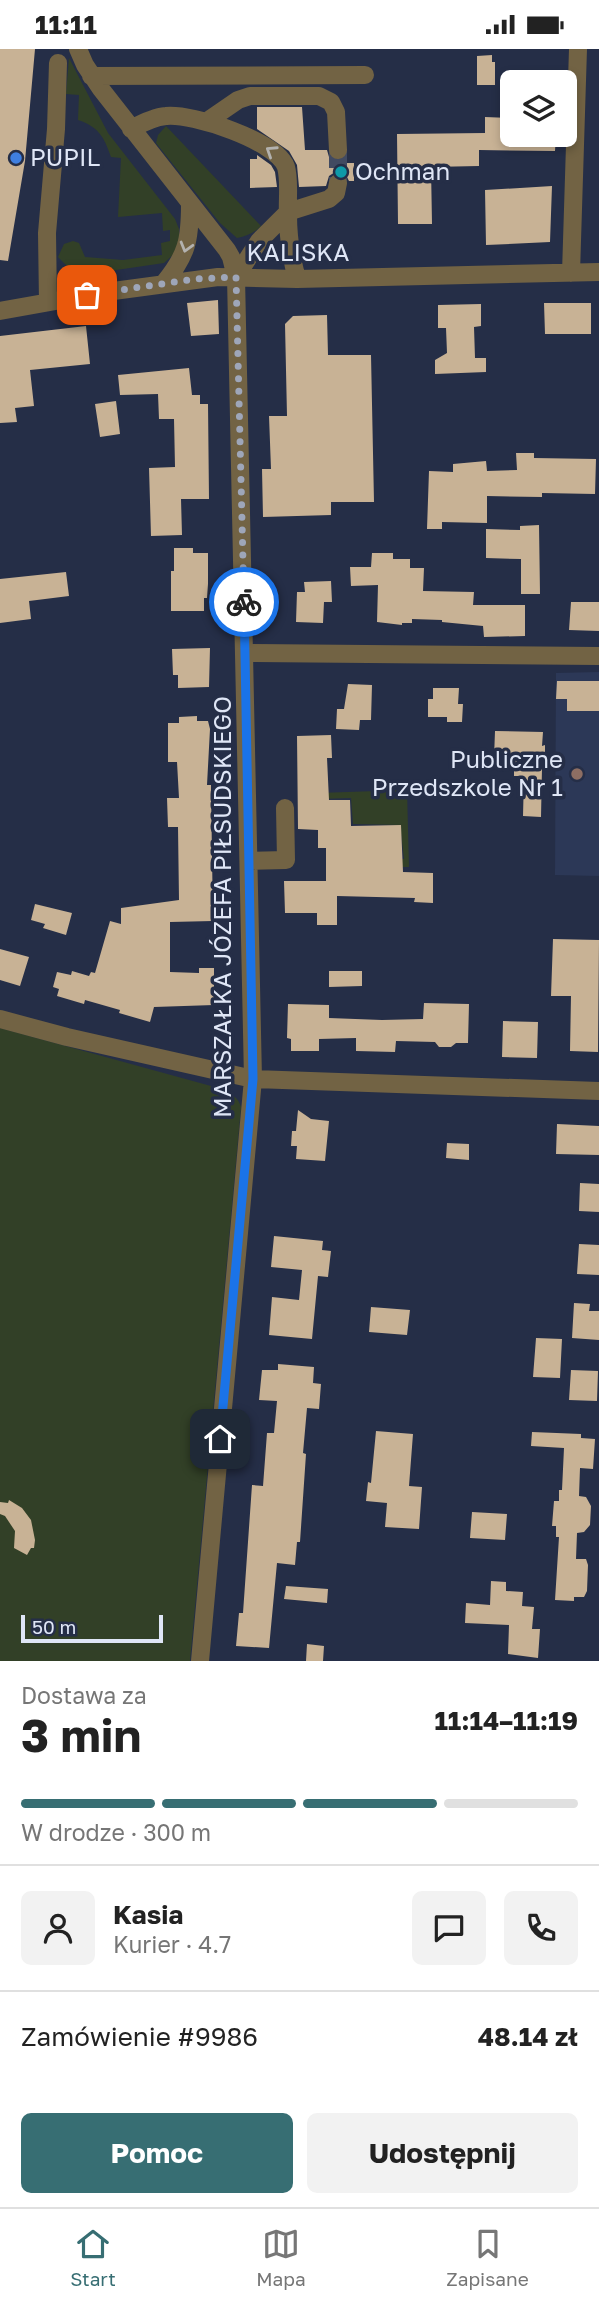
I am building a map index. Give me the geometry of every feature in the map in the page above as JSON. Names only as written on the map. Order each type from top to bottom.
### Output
[{"type":"street","points":[[78,49],[91,76],[227,250],[236,277]]},
{"type":"street","points":[[571,273],[578,49]]},
{"type":"street","points":[[47,302],[47,233],[56,129],[58,63]]},
{"type":"street","points":[[91,76],[365,75]]},
{"type":"street","points":[[205,122],[250,96],[319,96],[331,102],[337,112],[338,150]]},
{"type":"street","points":[[131,129],[168,115],[205,122],[280,156],[286,168],[289,239],[296,279]]},
{"type":"street","points":[[236,277],[259,241],[288,212],[328,199],[336,193],[338,183]]},
{"type":"street","points":[[163,283],[179,266],[187,249],[190,204]]},
{"type":"street","name":"KALISKA","points":[[0,311],[163,283],[236,277],[296,279],[599,272]]},
{"type":"street","name":"MARSZAŁKA JÓZEFA PIŁSUDSKIEGO","points":[[200,1661],[253,1079],[236,277]]},
{"type":"street","points":[[245,653],[599,656]]},
{"type":"street","points":[[249,861],[286,860],[285,808]]},
{"type":"street","points":[[0,1019],[253,1079],[599,1091]]},
{"type":"shaded area","name":"Publiczne Przedszkole Nr 1","points":[[599,672],[599,876],[555,875],[556,673]]},
{"type":"green space","points":[[69,58],[108,133],[175,219],[179,229],[179,242],[175,253],[164,263],[89,274],[70,269],[58,257],[64,244],[73,241],[79,243],[85,257],[123,260],[162,255],[161,243],[170,241],[170,230],[163,231],[162,213],[118,217],[121,158],[111,157],[100,134],[78,120],[79,95],[66,94]]},
{"type":"green space","points":[[166,126],[261,226],[250,234],[237,238],[220,223],[156,143],[158,135]]},
{"type":"green space","points":[[407,790],[409,867],[398,867],[397,859],[404,859],[400,825],[353,824],[351,798],[318,799],[318,793]]},
{"type":"green space","points":[[0,1028],[211,1086],[226,1091],[241,1107],[190,1661],[0,1661]]},
{"type":"building","points":[[0,49],[35,49],[25,161],[8,261],[0,260]]},
{"type":"building","points":[[492,55],[492,62],[495,62],[495,85],[477,85],[477,56]]},
{"type":"building","points":[[257,107],[302,107],[305,150],[327,150],[329,157],[338,161],[346,158],[346,163],[354,163],[354,181],[349,181],[341,172],[335,172],[329,176],[326,186],[299,187],[297,165],[289,151],[257,129]]},
{"type":"building","points":[[485,117],[500,118],[500,147],[555,147],[555,151],[479,150],[479,166],[431,167],[432,224],[398,224],[397,134],[485,133]]},
{"type":"building","points":[[257,155],[271,165],[277,187],[250,188],[250,159],[257,159]]},
{"type":"building","points":[[552,186],[550,242],[486,245],[485,190]]},
{"type":"building","points":[[218,300],[219,334],[191,336],[187,303]]},
{"type":"building","points":[[544,303],[591,303],[591,334],[545,334]]},
{"type":"building","points":[[481,304],[481,326],[474,327],[475,358],[486,358],[486,372],[435,374],[435,360],[447,353],[446,328],[438,328],[438,305]]},
{"type":"building","points":[[327,315],[328,355],[371,355],[374,502],[331,502],[331,515],[263,517],[262,469],[271,469],[269,416],[287,416],[285,324],[293,316]]},
{"type":"building","points":[[86,326],[90,364],[30,370],[34,406],[15,408],[17,422],[0,423],[0,336]]},
{"type":"building","points":[[189,368],[192,395],[200,395],[200,404],[208,404],[209,499],[181,499],[182,535],[151,536],[149,468],[175,467],[174,419],[159,419],[158,394],[120,395],[118,375]]},
{"type":"building","points":[[116,401],[120,434],[100,437],[95,404]]},
{"type":"building","points":[[516,453],[534,453],[534,458],[596,459],[595,494],[487,496],[487,523],[442,522],[442,529],[427,529],[429,471],[453,472],[453,464],[486,461],[487,471],[517,470]]},
{"type":"building","points":[[539,525],[540,594],[521,594],[521,559],[486,558],[486,529],[520,530],[520,526]]},
{"type":"building","points":[[174,548],[193,548],[193,553],[208,553],[208,584],[204,611],[171,611]]},
{"type":"building","points":[[372,553],[393,553],[393,559],[410,559],[410,568],[424,568],[423,591],[474,592],[473,605],[525,605],[525,636],[484,637],[483,626],[442,620],[412,619],[412,623],[402,625],[377,622],[378,585],[351,586],[350,567],[371,567]]},
{"type":"building","points":[[66,572],[69,596],[29,601],[31,619],[0,623],[0,579]]},
{"type":"building","points":[[331,581],[332,602],[324,602],[323,623],[296,622],[297,592],[305,592],[304,582]]},
{"type":"building","points":[[571,602],[599,602],[599,631],[569,630]]},
{"type":"building","points":[[210,648],[209,687],[178,688],[178,675],[173,675],[172,649]]},
{"type":"building","points":[[557,681],[599,681],[599,711],[567,711],[567,699],[556,699]]},
{"type":"building","points":[[348,684],[372,685],[371,720],[360,720],[359,730],[336,729],[337,709],[344,709]]},
{"type":"building","points":[[433,688],[459,688],[458,704],[463,704],[462,722],[447,722],[447,717],[428,717],[428,699],[433,699]]},
{"type":"building","points":[[197,716],[197,721],[208,721],[210,729],[207,785],[211,785],[213,921],[170,922],[170,972],[199,973],[199,968],[214,968],[214,1005],[154,1007],[150,1022],[85,1000],[84,1004],[57,996],[59,989],[53,987],[57,972],[71,975],[72,971],[89,976],[91,972],[95,973],[110,921],[121,924],[121,908],[179,900],[178,827],[168,827],[167,798],[179,798],[177,762],[168,762],[168,723],[179,723],[179,717]]},
{"type":"building","points":[[495,731],[543,732],[545,769],[542,768],[541,817],[523,816],[524,776],[514,776],[514,763],[503,763],[503,759],[494,758]]},
{"type":"building","points":[[331,735],[332,758],[327,758],[329,800],[350,800],[351,826],[401,825],[403,872],[433,873],[433,903],[414,902],[415,898],[337,896],[337,925],[317,925],[317,913],[285,913],[284,881],[326,881],[326,848],[318,848],[318,830],[298,829],[297,736]]},
{"type":"building","points":[[35,904],[72,913],[66,935],[43,928],[45,924],[31,920]]},
{"type":"building","points":[[553,939],[599,940],[598,1052],[570,1051],[571,996],[551,996]]},
{"type":"building","points":[[0,949],[29,957],[20,986],[0,980]]},
{"type":"building","points":[[329,971],[362,971],[362,986],[329,987]]},
{"type":"building","points":[[424,1003],[469,1004],[468,1043],[439,1047],[435,1042],[396,1041],[395,1052],[356,1051],[356,1038],[319,1039],[319,1051],[291,1051],[291,1039],[287,1038],[288,1004],[329,1005],[329,1018],[382,1020],[423,1019]]},
{"type":"building","points":[[503,1021],[538,1022],[537,1058],[502,1057]]},
{"type":"building","points":[[298,1110],[311,1119],[329,1121],[325,1161],[296,1159],[297,1146],[291,1146]]},
{"type":"building","points":[[557,1124],[599,1126],[599,1155],[556,1154]]},
{"type":"building","points":[[447,1143],[469,1144],[469,1160],[446,1158]]},
{"type":"building","points":[[580,1183],[599,1184],[599,1212],[579,1211]]},
{"type":"building","points":[[274,1236],[323,1241],[322,1250],[331,1251],[328,1277],[318,1276],[312,1339],[269,1335],[272,1297],[299,1300],[302,1270],[271,1267]]},
{"type":"building","points":[[579,1244],[599,1245],[599,1275],[577,1274]]},
{"type":"building","points":[[574,1303],[590,1304],[589,1311],[599,1311],[599,1340],[572,1338]]},
{"type":"building","points":[[371,1307],[410,1310],[407,1335],[369,1332]]},
{"type":"building","points":[[536,1338],[562,1339],[560,1378],[533,1377]]},
{"type":"building","points":[[278,1364],[314,1367],[313,1383],[321,1384],[319,1409],[307,1408],[300,1542],[297,1542],[295,1565],[277,1563],[269,1648],[236,1646],[239,1613],[243,1613],[252,1485],[263,1486],[267,1433],[274,1433],[277,1401],[259,1400],[262,1370],[278,1370]]},
{"type":"building","points":[[571,1370],[598,1371],[597,1401],[569,1400]]},
{"type":"building","points":[[376,1431],[413,1434],[409,1486],[422,1487],[419,1529],[385,1527],[387,1503],[366,1501],[368,1482],[371,1483]]},
{"type":"building","points":[[532,1432],[581,1434],[581,1438],[595,1439],[593,1469],[580,1468],[579,1496],[586,1497],[591,1506],[590,1525],[584,1532],[577,1533],[576,1559],[586,1559],[587,1591],[584,1597],[574,1597],[574,1601],[555,1600],[559,1537],[556,1537],[556,1526],[552,1526],[554,1501],[559,1501],[559,1490],[562,1490],[564,1448],[531,1446]]},
{"type":"building","points":[[9,1500],[22,1508],[31,1520],[35,1540],[34,1548],[31,1548],[27,1555],[14,1548],[15,1531],[5,1516],[0,1514],[0,1502],[8,1503]]},
{"type":"building","points":[[472,1512],[507,1514],[505,1540],[470,1538]]},
{"type":"building","points":[[491,1581],[506,1582],[506,1591],[523,1592],[522,1606],[534,1607],[532,1629],[540,1629],[538,1658],[508,1654],[509,1625],[465,1623],[466,1603],[490,1605]]},
{"type":"building","points":[[286,1586],[328,1589],[327,1603],[284,1599]]},
{"type":"building","points":[[307,1644],[324,1646],[323,1661],[306,1661]]},
{"type":"tunnel","points":[[338,150],[338,183]]},
{"type":"way so far","points":[[87,295],[195,279],[236,277],[244,602]]},
{"type":"place","name":"PUPIL","points":[[16,158]]},
{"type":"place","name":"Ochman","points":[[341,172]]},
{"type":"place","name":"Publiczne Przedszkole Nr 1","points":[[577,774]]},
{"type":"route","points":[[220,1439],[253,1079],[244,602]]}]
